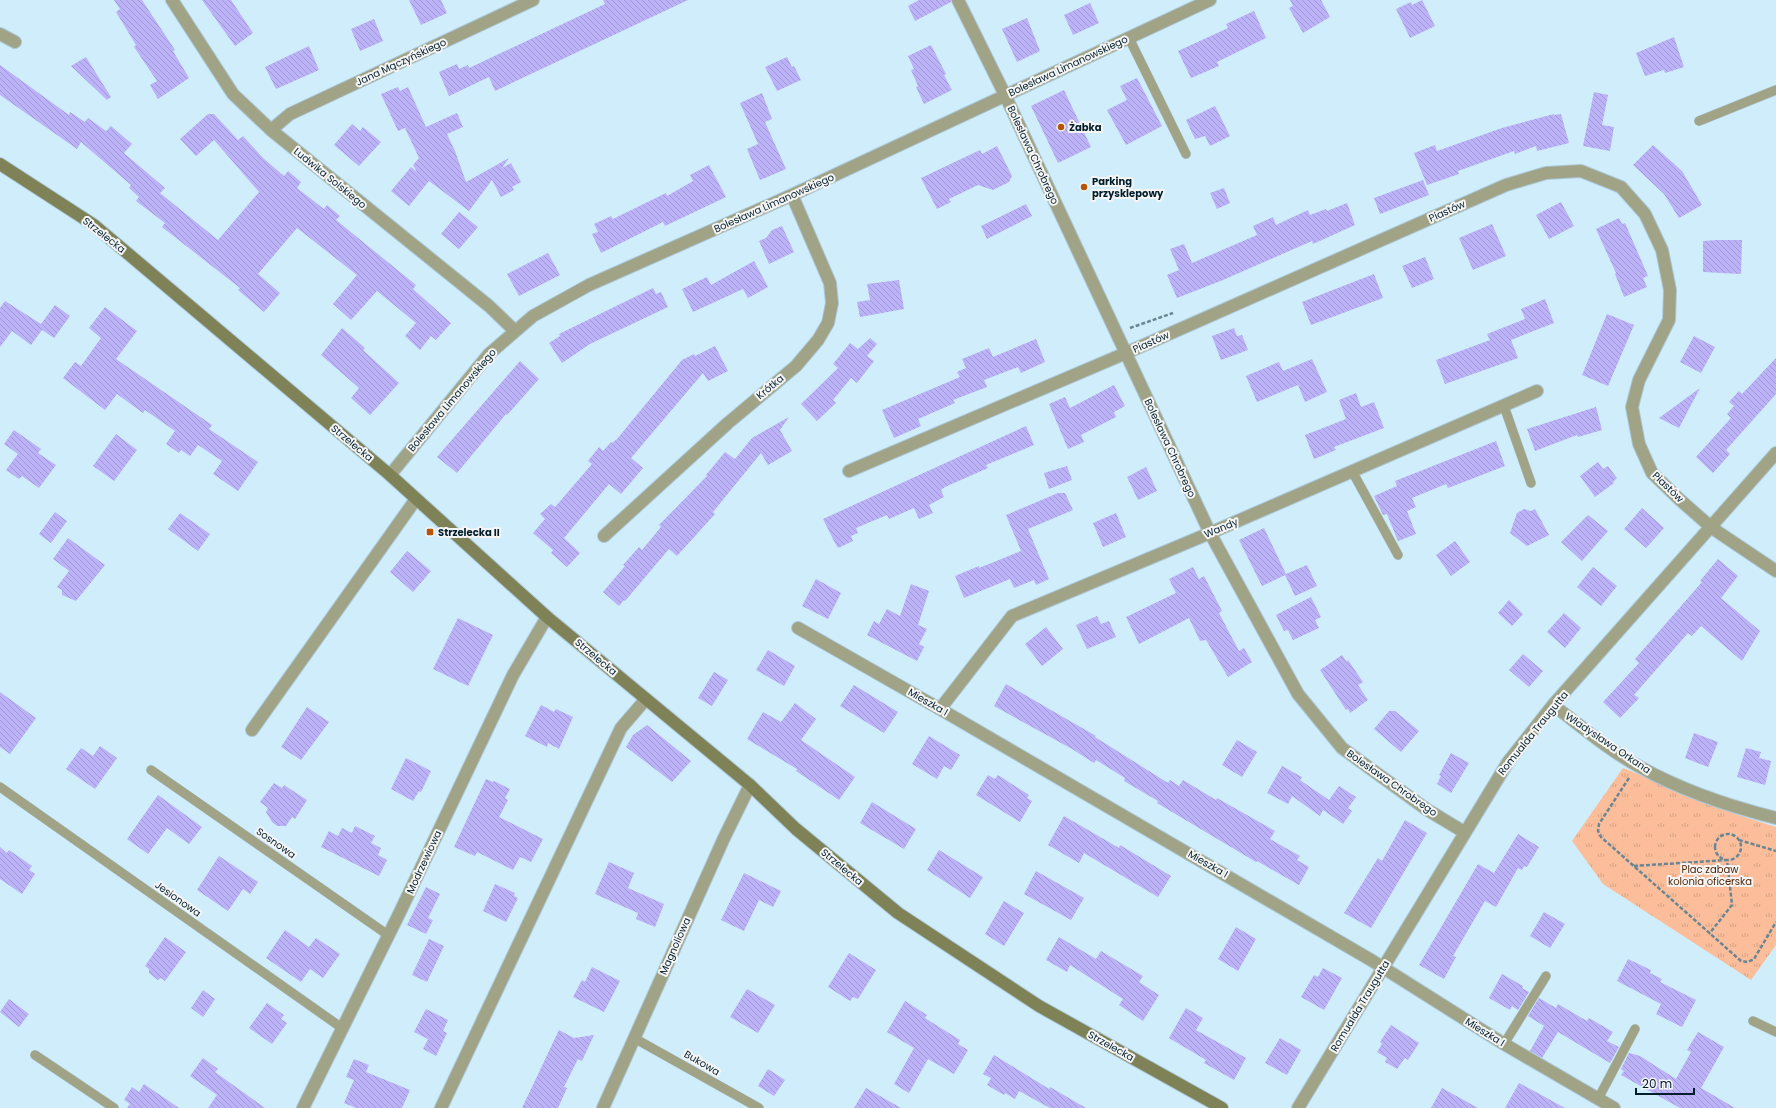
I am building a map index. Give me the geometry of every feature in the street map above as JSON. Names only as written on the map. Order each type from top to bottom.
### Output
[{"type":"street","name":"Ludwika Solskiego","points":[[172,0],[233,94],[271,130],[489,306],[514,332]]},
{"type":"street","name":"Jana Mączyńskiego","points":[[271,130],[290,114],[533,0]]},
{"type":"street","name":"Bolesława Chrobrego","points":[[958,0],[1005,95],[1210,533],[1298,694],[1342,748],[1426,809],[1464,832]]},
{"type":"street","name":"Bolesława Limanowskiego","points":[[390,475],[489,354],[533,316],[589,285],[792,195],[1210,0]]},
{"type":"street","points":[[0,34],[15,42]]},
{"type":"street","name":"Strzelecka","points":[[0,164],[94,225],[390,475],[547,617],[750,785],[796,829],[898,913],[1039,1006],[1222,1108]]},
{"type":"street","name":"Piastów","points":[[849,472],[1126,353],[1506,185],[1546,173],[1581,171],[1621,188],[1644,214],[1662,250],[1670,290],[1668,320],[1639,380],[1632,407],[1639,444],[1652,473],[1712,528],[1776,570]]},
{"type":"street","name":"Krótka","points":[[604,536],[728,423],[796,366],[818,340],[828,323],[832,303],[830,283],[792,195]]},
{"type":"street","name":"Wandy","points":[[940,709],[1012,616],[1210,533],[1537,391]]},
{"type":"street","name":"Romualda Traugutta","points":[[1298,1108],[1464,832],[1508,762],[1553,706],[1712,528],[1776,453]]},
{"type":"street","points":[[252,730],[416,499]]},
{"type":"street","name":"Modrzewiowa","points":[[303,1108],[513,675],[547,617]]},
{"type":"street","name":"Mieszka I","points":[[798,628],[1384,967],[1504,1044],[1614,1108]]},
{"type":"street","points":[[441,1108],[621,728],[646,699]]},
{"type":"street","name":"Władysława Orkana","points":[[1553,706],[1638,766],[1678,787],[1717,802],[1776,818]]},
{"type":"street","name":"Magnoliowa","points":[[603,1108],[724,838],[750,785]]},
{"type":"lane","points":[[1129,38],[1186,154]]},
{"type":"lane","points":[[1699,121],[1776,90]]},
{"type":"lane","points":[[1504,406],[1531,483]]},
{"type":"lane","points":[[1352,471],[1398,555]]},
{"type":"lane","name":"Sosnowa","points":[[151,770],[388,935]]},
{"type":"lane","name":"Jesionowa","points":[[0,787],[342,1028]]},
{"type":"lane","points":[[1504,1044],[1546,976]]},
{"type":"lane","points":[[1753,1021],[1776,1032]]},
{"type":"lane","points":[[1598,1099],[1635,1030]]},
{"type":"lane","name":"Bukowa","points":[[634,1038],[759,1108]]},
{"type":"lane","points":[[35,1055],[114,1108]]},
{"type":"path","points":[[1117,333],[1174,313]]},
{"type":"path","points":[[1632,774],[1599,824],[1597,829],[1601,837],[1738,960],[1748,962],[1756,956],[1776,922]]},
{"type":"path","points":[[1726,860],[1722,859],[1716,853],[1715,844],[1720,837],[1728,834],[1738,840],[1776,851]]},
{"type":"path","points":[[1633,866],[1726,860],[1734,858],[1740,852],[1738,840]]},
{"type":"path","points":[[1709,934],[1732,906],[1726,860]]},
{"type":"green space","name":"Plac zabaw kolonia oficerska","points":[[1623,768],[1738,815],[1776,827],[1776,945],[1751,980],[1603,884],[1572,841]]},
{"type":"building","points":[[114,0],[142,0],[175,50],[173,51],[189,78],[158,99],[150,85],[157,81],[134,47],[136,45],[116,12],[120,9]]},
{"type":"building","points":[[202,0],[231,0],[253,33],[235,46]]},
{"type":"building","points":[[409,0],[441,0],[447,13],[421,25]]},
{"type":"building","points":[[603,0],[688,0],[495,91],[489,77],[449,96],[439,72],[457,64],[459,69],[468,65],[469,68],[605,4]]},
{"type":"building","points":[[919,0],[951,0],[951,2],[915,21],[908,6]]},
{"type":"building","points":[[1290,0],[1321,0],[1330,17],[1303,33],[1289,8],[1293,6]]},
{"type":"building","points":[[1422,0],[1435,26],[1410,38],[1396,9],[1411,2],[1412,5]]},
{"type":"building","points":[[1090,3],[1099,23],[1073,35],[1064,15]]},
{"type":"building","points":[[1254,11],[1266,38],[1217,62],[1219,66],[1191,78],[1178,51],[1228,28],[1226,24]]},
{"type":"building","points":[[1027,18],[1040,51],[1017,62],[1002,29]]},
{"type":"building","points":[[374,19],[383,41],[360,51],[351,29]]},
{"type":"building","points":[[1674,37],[1684,67],[1665,73],[1664,70],[1645,76],[1636,53]]},
{"type":"building","points":[[931,45],[946,74],[944,75],[952,90],[924,104],[916,87],[918,86],[911,70],[914,69],[908,56]]},
{"type":"building","points":[[309,46],[319,70],[276,89],[265,67]]},
{"type":"building","points":[[86,57],[111,97],[107,100],[71,66]]},
{"type":"building","points":[[787,57],[792,67],[794,66],[801,80],[777,91],[765,67]]},
{"type":"building","points":[[0,65],[69,115],[70,112],[85,122],[88,118],[106,131],[111,126],[132,144],[124,153],[165,188],[160,193],[218,240],[259,192],[214,140],[196,156],[180,139],[208,114],[214,114],[238,140],[243,136],[263,158],[284,176],[288,171],[301,182],[297,188],[324,209],[327,205],[340,216],[336,220],[416,285],[413,289],[451,323],[436,340],[431,336],[420,350],[405,336],[416,323],[377,291],[351,320],[333,304],[357,275],[297,228],[258,274],[280,293],[264,312],[238,290],[240,288],[162,227],[165,223],[136,201],[139,197],[129,188],[131,185],[81,142],[77,149],[0,95]]},
{"type":"building","points":[[1137,78],[1162,126],[1126,145],[1107,110],[1127,100],[1120,86]]},
{"type":"building","points":[[398,87],[400,91],[408,87],[426,127],[457,113],[463,127],[447,134],[466,182],[509,158],[502,168],[511,163],[521,182],[512,187],[514,190],[501,197],[492,180],[469,211],[429,181],[409,206],[391,191],[411,167],[417,172],[413,165],[419,158],[405,128],[398,131],[381,94]]},
{"type":"building","name":"Żabka","points":[[1064,90],[1091,147],[1058,163],[1031,106]]},
{"type":"building","points":[[1594,92],[1608,95],[1602,125],[1614,127],[1610,151],[1583,146]]},
{"type":"building","points":[[762,93],[772,119],[765,122],[786,169],[760,180],[747,149],[758,144],[740,103]]},
{"type":"building","points":[[1215,106],[1230,136],[1210,146],[1205,136],[1195,139],[1186,120]]},
{"type":"building","points":[[1554,114],[1561,114],[1569,143],[1537,151],[1536,146],[1515,154],[1514,151],[1458,171],[1459,174],[1427,185],[1414,153],[1435,145],[1437,151],[1502,128]]},
{"type":"building","points":[[352,124],[360,131],[363,127],[381,142],[359,166],[334,145]]},
{"type":"building","points":[[1653,145],[1682,171],[1702,205],[1679,218],[1664,194],[1633,165]]},
{"type":"building","points":[[997,146],[1012,176],[1009,182],[993,190],[978,185],[949,199],[951,202],[937,209],[921,178],[980,150],[982,154]]},
{"type":"building","points":[[709,165],[726,197],[665,226],[663,222],[601,253],[592,234],[598,232],[594,224],[611,216],[613,219],[666,193],[667,196],[693,181],[690,175]]},
{"type":"building","points":[[1423,180],[1429,195],[1380,214],[1374,198]]},
{"type":"building","points":[[1224,188],[1230,203],[1217,209],[1210,193]]},
{"type":"building","points":[[1561,202],[1574,226],[1549,239],[1536,215]]},
{"type":"building","points":[[1347,203],[1355,225],[1313,244],[1312,241],[1223,280],[1177,298],[1167,275],[1179,270],[1170,249],[1184,244],[1192,263],[1257,235],[1253,226],[1273,217],[1276,225],[1308,210],[1310,215],[1326,209],[1327,211]]},
{"type":"building","points":[[1026,204],[1032,216],[987,239],[981,226]]},
{"type":"building","points":[[459,212],[478,227],[459,249],[441,234]]},
{"type":"building","points":[[1619,218],[1622,224],[1625,223],[1648,276],[1643,278],[1647,287],[1624,297],[1615,274],[1616,273],[1596,229]]},
{"type":"building","points":[[1492,224],[1506,256],[1473,270],[1459,238]]},
{"type":"building","points":[[782,226],[794,252],[769,264],[759,241],[766,238],[772,230]]},
{"type":"building","points":[[1742,240],[1741,274],[1703,272],[1703,241]]},
{"type":"building","points":[[548,253],[560,275],[519,296],[507,274]]},
{"type":"building","points":[[1425,257],[1434,279],[1412,288],[1402,266]]},
{"type":"building","points":[[754,261],[768,287],[748,298],[743,289],[693,312],[682,289],[707,277],[711,285]]},
{"type":"building","points":[[1374,274],[1383,298],[1311,325],[1302,302]]},
{"type":"building","points":[[899,280],[904,309],[860,317],[857,302],[870,300],[867,284]]},
{"type":"building","points":[[653,288],[656,294],[661,292],[668,307],[590,344],[562,363],[549,343],[560,336],[559,334]]},
{"type":"building","points":[[1545,299],[1554,323],[1511,340],[1518,358],[1445,384],[1436,360],[1490,340],[1487,334],[1525,319],[1521,309]]},
{"type":"building","points":[[5,301],[41,324],[55,305],[70,316],[54,338],[42,330],[31,345],[12,331],[0,347],[0,308]]},
{"type":"building","points":[[105,307],[137,331],[116,359],[212,425],[209,429],[258,462],[238,491],[213,474],[222,461],[198,445],[190,456],[181,450],[179,453],[166,444],[175,431],[145,410],[143,413],[117,394],[105,410],[63,378],[75,362],[81,366],[101,338],[89,328]]},
{"type":"building","points":[[1607,314],[1634,325],[1608,386],[1582,375]]},
{"type":"building","points":[[342,328],[365,348],[363,350],[399,383],[370,415],[351,398],[359,388],[321,355]]},
{"type":"building","points":[[1234,328],[1237,336],[1242,335],[1248,350],[1221,360],[1212,336]]},
{"type":"building","points":[[1694,336],[1715,347],[1701,373],[1680,362]]},
{"type":"building","points":[[870,338],[877,344],[867,356],[874,361],[857,383],[851,378],[833,400],[836,403],[817,421],[801,404],[838,368],[833,364],[850,343],[858,349]]},
{"type":"building","points":[[1036,339],[1045,362],[1021,373],[1018,367],[984,380],[987,387],[953,400],[955,403],[918,419],[921,426],[894,438],[882,410],[960,377],[957,372],[966,368],[962,359],[989,348],[993,357]]},
{"type":"building","points":[[715,346],[728,371],[708,381],[703,373],[631,458],[643,468],[621,494],[609,484],[564,538],[580,553],[567,567],[551,553],[553,550],[533,533],[545,519],[540,514],[551,504],[555,507],[592,464],[588,461],[599,447],[603,451],[611,442],[612,443],[617,439],[682,360],[694,354],[695,356]]},
{"type":"building","points":[[1776,358],[1776,394],[1726,450],[1730,454],[1713,473],[1696,457],[1731,418],[1727,414],[1734,406],[1729,402],[1739,391],[1742,394]]},
{"type":"building","points":[[1312,359],[1327,392],[1305,402],[1298,385],[1257,402],[1246,376],[1279,362],[1283,371]]},
{"type":"building","points":[[520,361],[539,379],[507,415],[506,414],[457,473],[437,457]]},
{"type":"building","points":[[1114,385],[1125,406],[1114,412],[1116,417],[1081,435],[1084,442],[1068,449],[1049,404],[1065,397],[1070,408]]},
{"type":"building","points":[[1700,388],[1679,428],[1659,418]]},
{"type":"building","points":[[1356,393],[1361,407],[1374,402],[1384,428],[1334,447],[1336,450],[1314,459],[1305,435],[1346,419],[1339,400]]},
{"type":"building","points":[[1596,407],[1602,430],[1578,437],[1577,435],[1535,451],[1527,429]]},
{"type":"building","points":[[789,417],[780,430],[792,451],[768,465],[761,453],[713,512],[715,514],[677,556],[669,549],[625,601],[624,600],[619,606],[603,592],[625,566],[623,565],[639,547],[642,550],[661,527],[659,525],[707,476],[706,475],[725,452],[735,459],[752,438]]},
{"type":"building","points":[[1026,426],[1034,445],[986,465],[988,468],[945,487],[941,490],[944,497],[929,505],[933,513],[919,519],[914,508],[889,519],[887,515],[856,528],[858,533],[851,536],[853,541],[838,548],[823,519]]},
{"type":"building","points":[[14,430],[41,449],[38,453],[56,465],[39,488],[22,476],[19,479],[6,470],[18,454],[4,444]]},
{"type":"building","points":[[116,434],[137,450],[114,481],[93,466]]},
{"type":"building","points":[[1496,441],[1505,466],[1448,488],[1446,484],[1412,498],[1416,507],[1407,511],[1416,534],[1398,541],[1387,514],[1383,515],[1374,496],[1397,486],[1395,481]]},
{"type":"building","points":[[1598,462],[1603,469],[1608,466],[1617,478],[1613,482],[1614,483],[1595,497],[1580,476]]},
{"type":"building","points":[[1067,466],[1072,480],[1049,489],[1044,473]]},
{"type":"building","points":[[1146,467],[1157,491],[1138,500],[1127,477]]},
{"type":"building","points":[[1058,493],[1065,493],[1073,510],[1028,529],[1049,579],[1036,585],[1034,580],[1014,588],[1010,579],[964,598],[955,576],[1021,551],[1006,515]]},
{"type":"building","points":[[1642,508],[1664,528],[1646,548],[1624,529]]},
{"type":"building","points":[[1524,509],[1531,511],[1535,509],[1549,535],[1527,546],[1510,533],[1517,513]]},
{"type":"building","points":[[55,512],[67,521],[51,543],[39,534]]},
{"type":"building","points":[[180,513],[210,534],[198,551],[168,529]]},
{"type":"building","points":[[1116,513],[1126,537],[1103,547],[1093,523]]},
{"type":"building","points":[[1588,515],[1608,531],[1582,561],[1561,542]]},
{"type":"building","points":[[1264,528],[1286,574],[1307,565],[1317,586],[1295,596],[1285,575],[1262,586],[1239,540]]},
{"type":"building","points":[[68,538],[105,565],[76,601],[62,595],[62,590],[57,587],[69,571],[53,559]]},
{"type":"building","points":[[1455,541],[1470,562],[1451,576],[1436,555]]},
{"type":"building","points":[[407,551],[431,571],[413,592],[390,572]]},
{"type":"building","points":[[1718,559],[1738,576],[1721,598],[1760,631],[1742,661],[1701,626],[1692,636],[1688,633],[1634,695],[1639,698],[1620,718],[1603,702],[1639,663],[1635,659],[1702,582],[1700,581]]},
{"type":"building","points":[[1193,567],[1199,579],[1204,576],[1222,611],[1219,613],[1239,651],[1244,648],[1252,662],[1228,677],[1206,640],[1200,641],[1189,618],[1139,644],[1126,617],[1176,593],[1169,579]]},
{"type":"building","points":[[1593,567],[1617,586],[1601,606],[1577,587]]},
{"type":"building","points":[[816,579],[841,593],[828,619],[802,606]]},
{"type":"building","points":[[911,584],[929,591],[918,625],[927,629],[919,644],[924,647],[917,661],[867,635],[874,621],[879,624],[887,609],[900,616]]},
{"type":"building","points":[[1311,597],[1321,617],[1315,620],[1319,628],[1293,640],[1288,630],[1284,631],[1276,615]]},
{"type":"building","points":[[1509,600],[1523,614],[1512,626],[1498,613]]},
{"type":"building","points":[[1564,613],[1581,628],[1565,648],[1547,632]]},
{"type":"building","points":[[1097,616],[1101,624],[1109,621],[1116,637],[1087,649],[1076,625]]},
{"type":"building","points":[[458,618],[493,635],[468,686],[433,669]]},
{"type":"building","points":[[1046,627],[1063,649],[1042,666],[1025,644]]},
{"type":"building","points":[[768,650],[795,666],[784,686],[756,670]]},
{"type":"building","points":[[1523,654],[1543,671],[1529,687],[1509,670]]},
{"type":"building","points":[[1342,655],[1347,662],[1348,660],[1363,682],[1358,685],[1368,700],[1350,713],[1348,709],[1346,710],[1320,670]]},
{"type":"building","points":[[714,672],[728,680],[712,706],[698,698]]},
{"type":"building","points":[[1006,684],[1096,736],[1095,737],[1168,783],[1170,780],[1179,786],[1183,780],[1216,800],[1217,798],[1275,831],[1270,839],[1300,856],[1297,860],[1309,867],[1299,885],[1257,861],[1256,862],[1157,803],[1158,801],[1124,781],[1125,778],[1096,760],[1094,763],[1072,749],[994,706]]},
{"type":"building","points":[[854,685],[898,712],[884,733],[840,706]]},
{"type":"building","points":[[0,692],[36,718],[10,754],[0,747]]},
{"type":"building","points":[[795,703],[816,719],[801,740],[855,777],[839,800],[796,771],[797,769],[747,739],[763,712],[781,722]]},
{"type":"building","points":[[541,705],[554,712],[556,709],[573,717],[559,749],[548,743],[547,747],[525,736]]},
{"type":"building","points":[[307,707],[329,722],[301,760],[281,747]]},
{"type":"building","points":[[1389,711],[1395,711],[1419,731],[1401,752],[1374,729]]},
{"type":"building","points":[[647,725],[691,761],[672,782],[626,747],[633,735]]},
{"type":"building","points":[[1694,733],[1718,742],[1708,767],[1685,758]]},
{"type":"building","points":[[929,736],[960,755],[951,770],[944,766],[937,779],[912,764]]},
{"type":"building","points":[[1237,740],[1257,752],[1242,777],[1222,765]]},
{"type":"building","points":[[100,746],[117,758],[95,789],[66,769],[81,748],[93,756]]},
{"type":"building","points":[[1746,748],[1761,752],[1759,758],[1771,761],[1765,785],[1737,777]]},
{"type":"building","points":[[1451,753],[1469,763],[1451,793],[1437,784],[1441,776],[1439,775]]},
{"type":"building","points":[[406,758],[431,771],[421,792],[419,791],[413,801],[391,789]]},
{"type":"building","points":[[1282,766],[1302,777],[1300,780],[1329,800],[1339,786],[1356,797],[1348,808],[1352,811],[1343,824],[1323,810],[1320,816],[1292,796],[1288,804],[1267,793]]},
{"type":"building","points":[[988,775],[995,779],[998,775],[1029,795],[1027,798],[1032,801],[1020,822],[976,795]]},
{"type":"building","points":[[486,779],[493,782],[494,781],[510,789],[505,798],[508,800],[499,817],[543,839],[531,862],[520,857],[513,870],[477,852],[475,856],[454,847]]},
{"type":"building","points":[[274,783],[282,788],[284,785],[307,800],[295,819],[292,817],[286,826],[277,826],[272,822],[266,812],[268,808],[260,802]]},
{"type":"building","points":[[158,795],[202,827],[189,844],[167,828],[148,854],[127,839]]},
{"type":"building","points":[[872,802],[916,829],[904,849],[860,823]]},
{"type":"building","points":[[1064,816],[1119,848],[1120,845],[1171,876],[1158,897],[1084,853],[1079,863],[1048,845]]},
{"type":"building","points":[[1405,820],[1427,833],[1371,928],[1344,913],[1378,858],[1382,861]]},
{"type":"building","points":[[355,826],[375,836],[371,843],[381,848],[378,855],[387,860],[379,876],[321,847],[329,831],[338,836],[342,828],[352,833]]},
{"type":"building","points":[[1518,834],[1539,847],[1527,867],[1524,866],[1522,870],[1518,868],[1496,907],[1485,901],[1453,956],[1456,957],[1444,979],[1419,965],[1478,864],[1494,873]]},
{"type":"building","points":[[0,847],[7,853],[9,850],[32,866],[29,870],[35,874],[22,894],[0,879]]},
{"type":"building","points":[[939,850],[983,877],[970,898],[927,870]]},
{"type":"building","points":[[219,856],[258,882],[250,894],[243,889],[228,911],[197,890]]},
{"type":"building","points":[[609,862],[634,873],[628,888],[664,904],[655,927],[636,919],[638,913],[595,894]]},
{"type":"building","points":[[1036,871],[1084,898],[1071,920],[1024,894]]},
{"type":"building","points":[[744,873],[781,891],[773,907],[759,900],[744,931],[721,920]]},
{"type":"building","points":[[495,884],[515,893],[514,896],[518,898],[506,922],[483,911]]},
{"type":"building","points":[[426,887],[440,894],[428,918],[433,920],[426,934],[407,925]]},
{"type":"building","points":[[1004,901],[1024,913],[1004,946],[985,934]]},
{"type":"building","points":[[1544,912],[1565,924],[1550,948],[1530,936]]},
{"type":"building","points":[[1236,927],[1256,939],[1238,971],[1218,959]]},
{"type":"building","points":[[285,930],[309,947],[316,938],[340,954],[323,978],[310,969],[301,982],[266,958]]},
{"type":"building","points":[[165,937],[186,952],[165,981],[161,978],[158,980],[149,973],[149,969],[145,966]]},
{"type":"building","points":[[1059,937],[1096,959],[1101,951],[1143,976],[1139,982],[1159,995],[1143,1021],[1119,1005],[1123,999],[1070,965],[1067,972],[1046,960]]},
{"type":"building","points":[[429,939],[444,946],[427,982],[412,975]]},
{"type":"building","points":[[849,953],[876,970],[858,999],[853,997],[850,1001],[828,987]]},
{"type":"building","points":[[1628,959],[1651,970],[1650,973],[1662,979],[1660,982],[1696,1000],[1682,1027],[1656,1014],[1661,1004],[1617,981]]},
{"type":"building","points":[[592,967],[620,981],[604,1012],[573,997],[582,980],[585,982]]},
{"type":"building","points":[[1323,968],[1342,978],[1324,1010],[1301,997],[1314,975],[1318,977]]},
{"type":"building","points":[[1502,974],[1523,986],[1522,988],[1529,992],[1518,1010],[1512,1006],[1510,1010],[1489,998]]},
{"type":"building","points":[[747,989],[775,1005],[758,1033],[730,1017]]},
{"type":"building","points":[[203,990],[215,999],[203,1017],[191,1008]]},
{"type":"building","points":[[1539,998],[1556,1008],[1558,1004],[1587,1021],[1589,1018],[1613,1032],[1607,1041],[1619,1047],[1610,1063],[1558,1032],[1542,1058],[1530,1051],[1544,1026],[1528,1016]]},
{"type":"building","points":[[9,999],[29,1014],[19,1027],[0,1012]]},
{"type":"building","points":[[905,1001],[927,1015],[925,1018],[960,1040],[958,1044],[968,1050],[954,1074],[928,1059],[909,1093],[894,1084],[914,1048],[887,1032]]},
{"type":"building","points":[[267,1003],[284,1015],[281,1019],[287,1023],[272,1044],[249,1028]]},
{"type":"building","points":[[1186,1008],[1203,1018],[1196,1030],[1246,1058],[1234,1080],[1204,1063],[1206,1060],[1169,1038]]},
{"type":"building","points":[[426,1009],[448,1020],[443,1031],[447,1033],[436,1056],[423,1049],[428,1039],[414,1032]]},
{"type":"building","points":[[1391,1025],[1419,1043],[1408,1060],[1405,1058],[1397,1069],[1385,1062],[1387,1058],[1377,1052],[1382,1044],[1380,1042]]},
{"type":"building","points":[[559,1030],[574,1038],[594,1035],[582,1061],[578,1059],[564,1087],[567,1088],[558,1108],[522,1108]]},
{"type":"building","points":[[1698,1032],[1724,1047],[1701,1088],[1735,1108],[1680,1108],[1621,1075],[1624,1071],[1621,1069],[1629,1053],[1640,1056],[1676,1079],[1691,1052],[1687,1050]]},
{"type":"building","points":[[1280,1038],[1301,1050],[1287,1075],[1265,1063]]},
{"type":"building","points":[[994,1055],[1049,1089],[1050,1087],[1086,1108],[1050,1108],[1019,1091],[1015,1099],[1005,1093],[1004,1095],[987,1085],[991,1078],[983,1074]]},
{"type":"building","points":[[203,1058],[218,1069],[215,1072],[265,1108],[208,1108],[217,1095],[190,1076]]},
{"type":"building","points":[[354,1059],[369,1065],[366,1072],[410,1090],[402,1108],[356,1108],[344,1103],[354,1080],[346,1077]]},
{"type":"building","points":[[768,1069],[785,1080],[774,1096],[758,1086]]},
{"type":"building","points":[[1519,1083],[1534,1091],[1565,1108],[1505,1108]]},
{"type":"building","points":[[144,1084],[179,1108],[127,1108],[130,1104],[124,1100],[132,1087],[139,1092]]},
{"type":"building","points":[[866,1088],[901,1108],[854,1108]]},
{"type":"building","points":[[1442,1088],[1478,1108],[1431,1108]]},
{"type":"place","name":"Żabka","points":[[1061,127]]},
{"type":"place","name":"Parking przysklepowy","points":[[1084,187]]},
{"type":"place","name":"Strzelecka II","points":[[430,532]]}]
